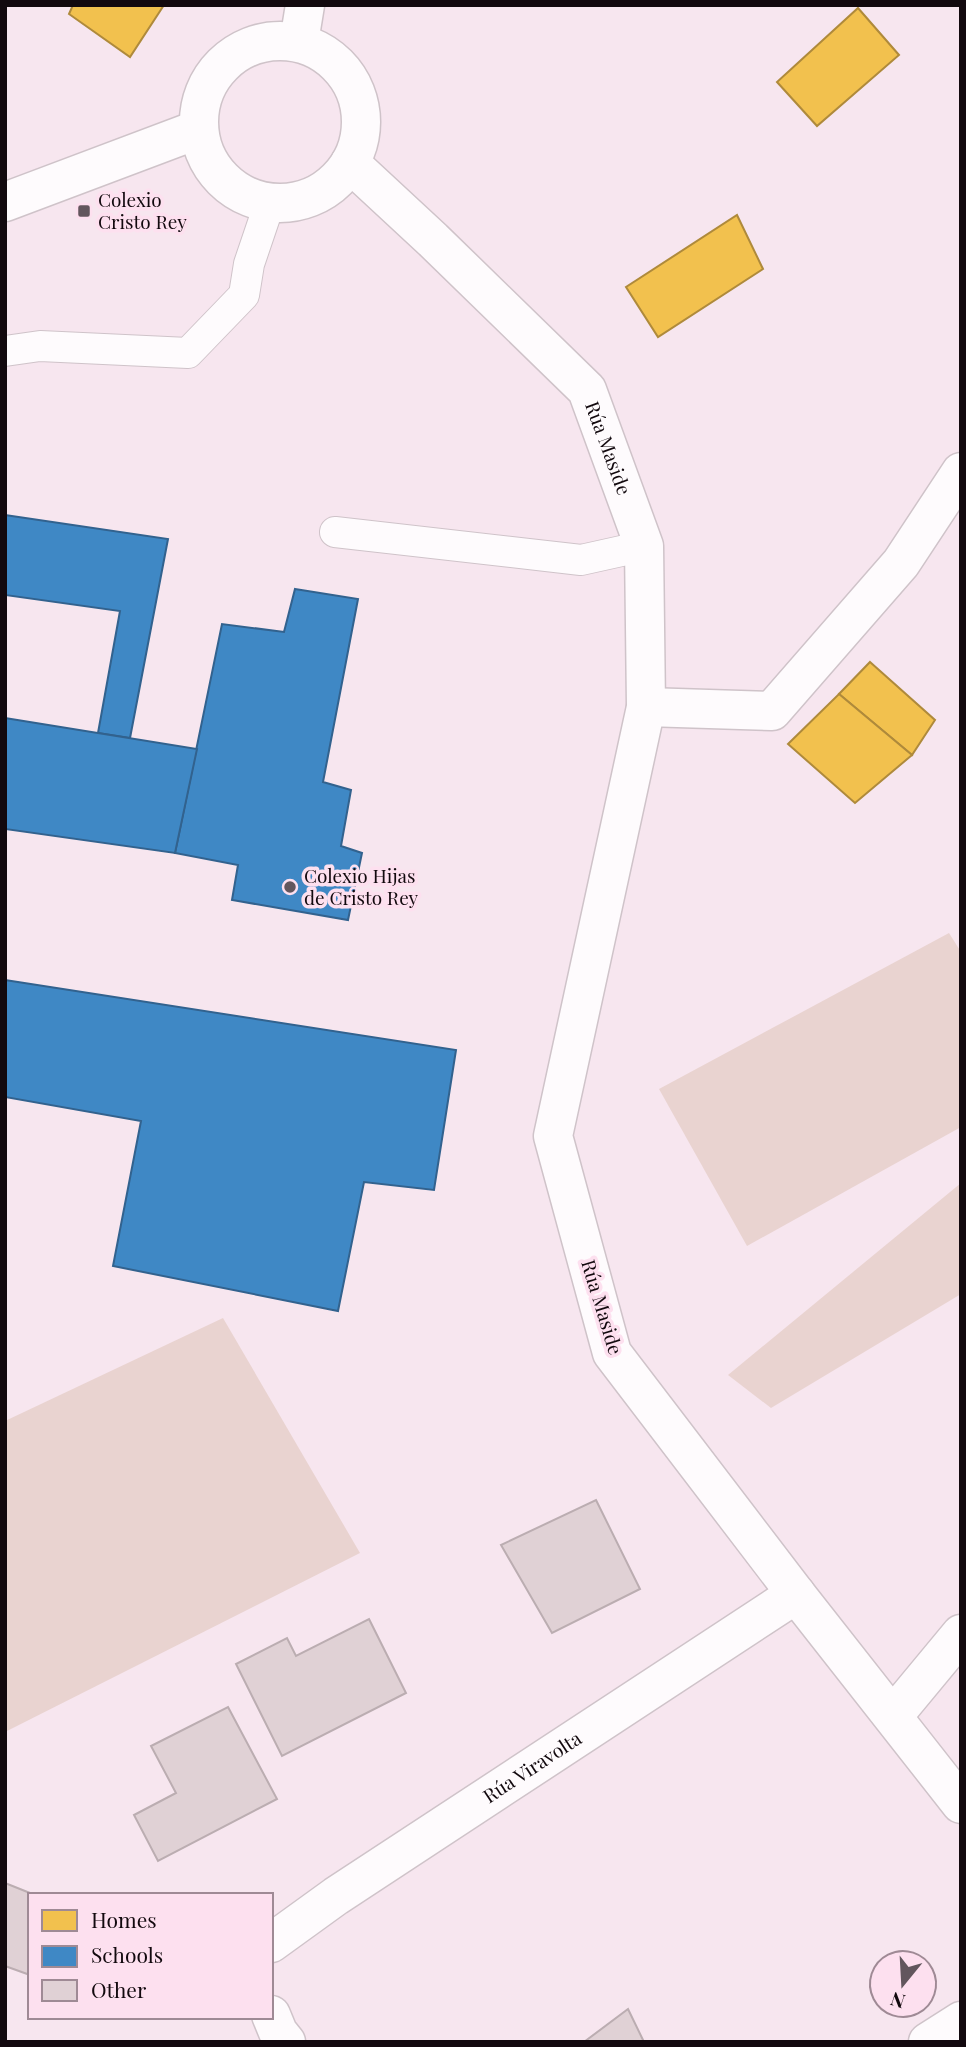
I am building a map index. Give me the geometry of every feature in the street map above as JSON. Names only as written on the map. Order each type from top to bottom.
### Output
[{"type":"street","points":[[299,43],[305,5]]},
{"type":"street","points":[[274,40],[299,43],[323,52],[342,69],[356,90],[362,115],[360,140],[350,163],[335,182],[316,195],[293,202],[270,202],[243,194],[221,178],[205,155],[199,129],[201,103],[210,79],[227,59],[248,47],[274,40]]},
{"type":"street","points":[[5,202],[199,129]]},
{"type":"street","name":"Rúa Maside","points":[[350,163],[587,390],[643,547],[646,707],[553,1136],[612,1353],[961,1804]]},
{"type":"street","points":[[646,707],[772,711],[901,563],[961,472]]},
{"type":"street","name":"Rúa Viravolta","points":[[273,1942],[337,1896],[796,1594]]},
{"type":"street","points":[[893,1716],[961,1634]]},
{"type":"street","points":[[273,2019],[286,2042]]},
{"type":"street","points":[[928,2042],[961,2021]]},
{"type":"lane","points":[[5,351],[40,346],[188,353],[244,295],[249,264],[270,202]]},
{"type":"lane","points":[[335,531],[581,560],[643,547]]},
{"type":"shaded area","points":[[949,933],[961,952],[961,1127],[747,1246],[659,1089]]},
{"type":"shaded area","points":[[961,1183],[961,1294],[771,1408],[728,1375]]},
{"type":"shaded area","points":[[223,1318],[360,1553],[5,1732],[5,1421]]},
{"type":"building: Homes","points":[[73,5],[164,5],[130,57],[69,14]]},
{"type":"building: Homes","points":[[858,8],[899,55],[817,126],[777,82]]},
{"type":"building: Homes","points":[[737,215],[763,269],[658,337],[626,287]]},
{"type":"building: Homes","points":[[870,662],[935,720],[912,755],[839,694]]},
{"type":"building: Homes","points":[[839,694],[912,755],[855,803],[788,744]]},
{"type":"building: Schools","points":[[5,515],[168,539],[130,738],[98,733],[120,611],[5,595]]},
{"type":"building: Schools","points":[[295,589],[358,599],[323,782],[351,790],[341,846],[362,853],[348,920],[232,900],[238,865],[175,853],[222,624],[284,632]]},
{"type":"building: Schools","points":[[5,718],[197,749],[175,853],[5,829]]},
{"type":"building: Schools","points":[[5,980],[456,1050],[434,1190],[364,1182],[338,1311],[113,1266],[141,1121],[5,1097]]},
{"type":"building: Other","points":[[596,1500],[640,1589],[552,1633],[501,1545]]},
{"type":"building: Other","points":[[369,1619],[406,1693],[282,1756],[236,1664],[287,1638],[296,1656]]},
{"type":"building: Other","points":[[228,1707],[277,1799],[158,1861],[134,1815],[176,1793],[151,1746]]},
{"type":"building: Other","points":[[5,1883],[30,1893],[28,1974],[5,1966]]},
{"type":"building: Other","points":[[628,2009],[644,2042],[584,2042]]},
{"type":"place","name":"Colexio Cristo Rey","points":[[84,211]]},
{"type":"place","name":"Colexio Hijas de Cristo Rey","points":[[290,887]]}]
